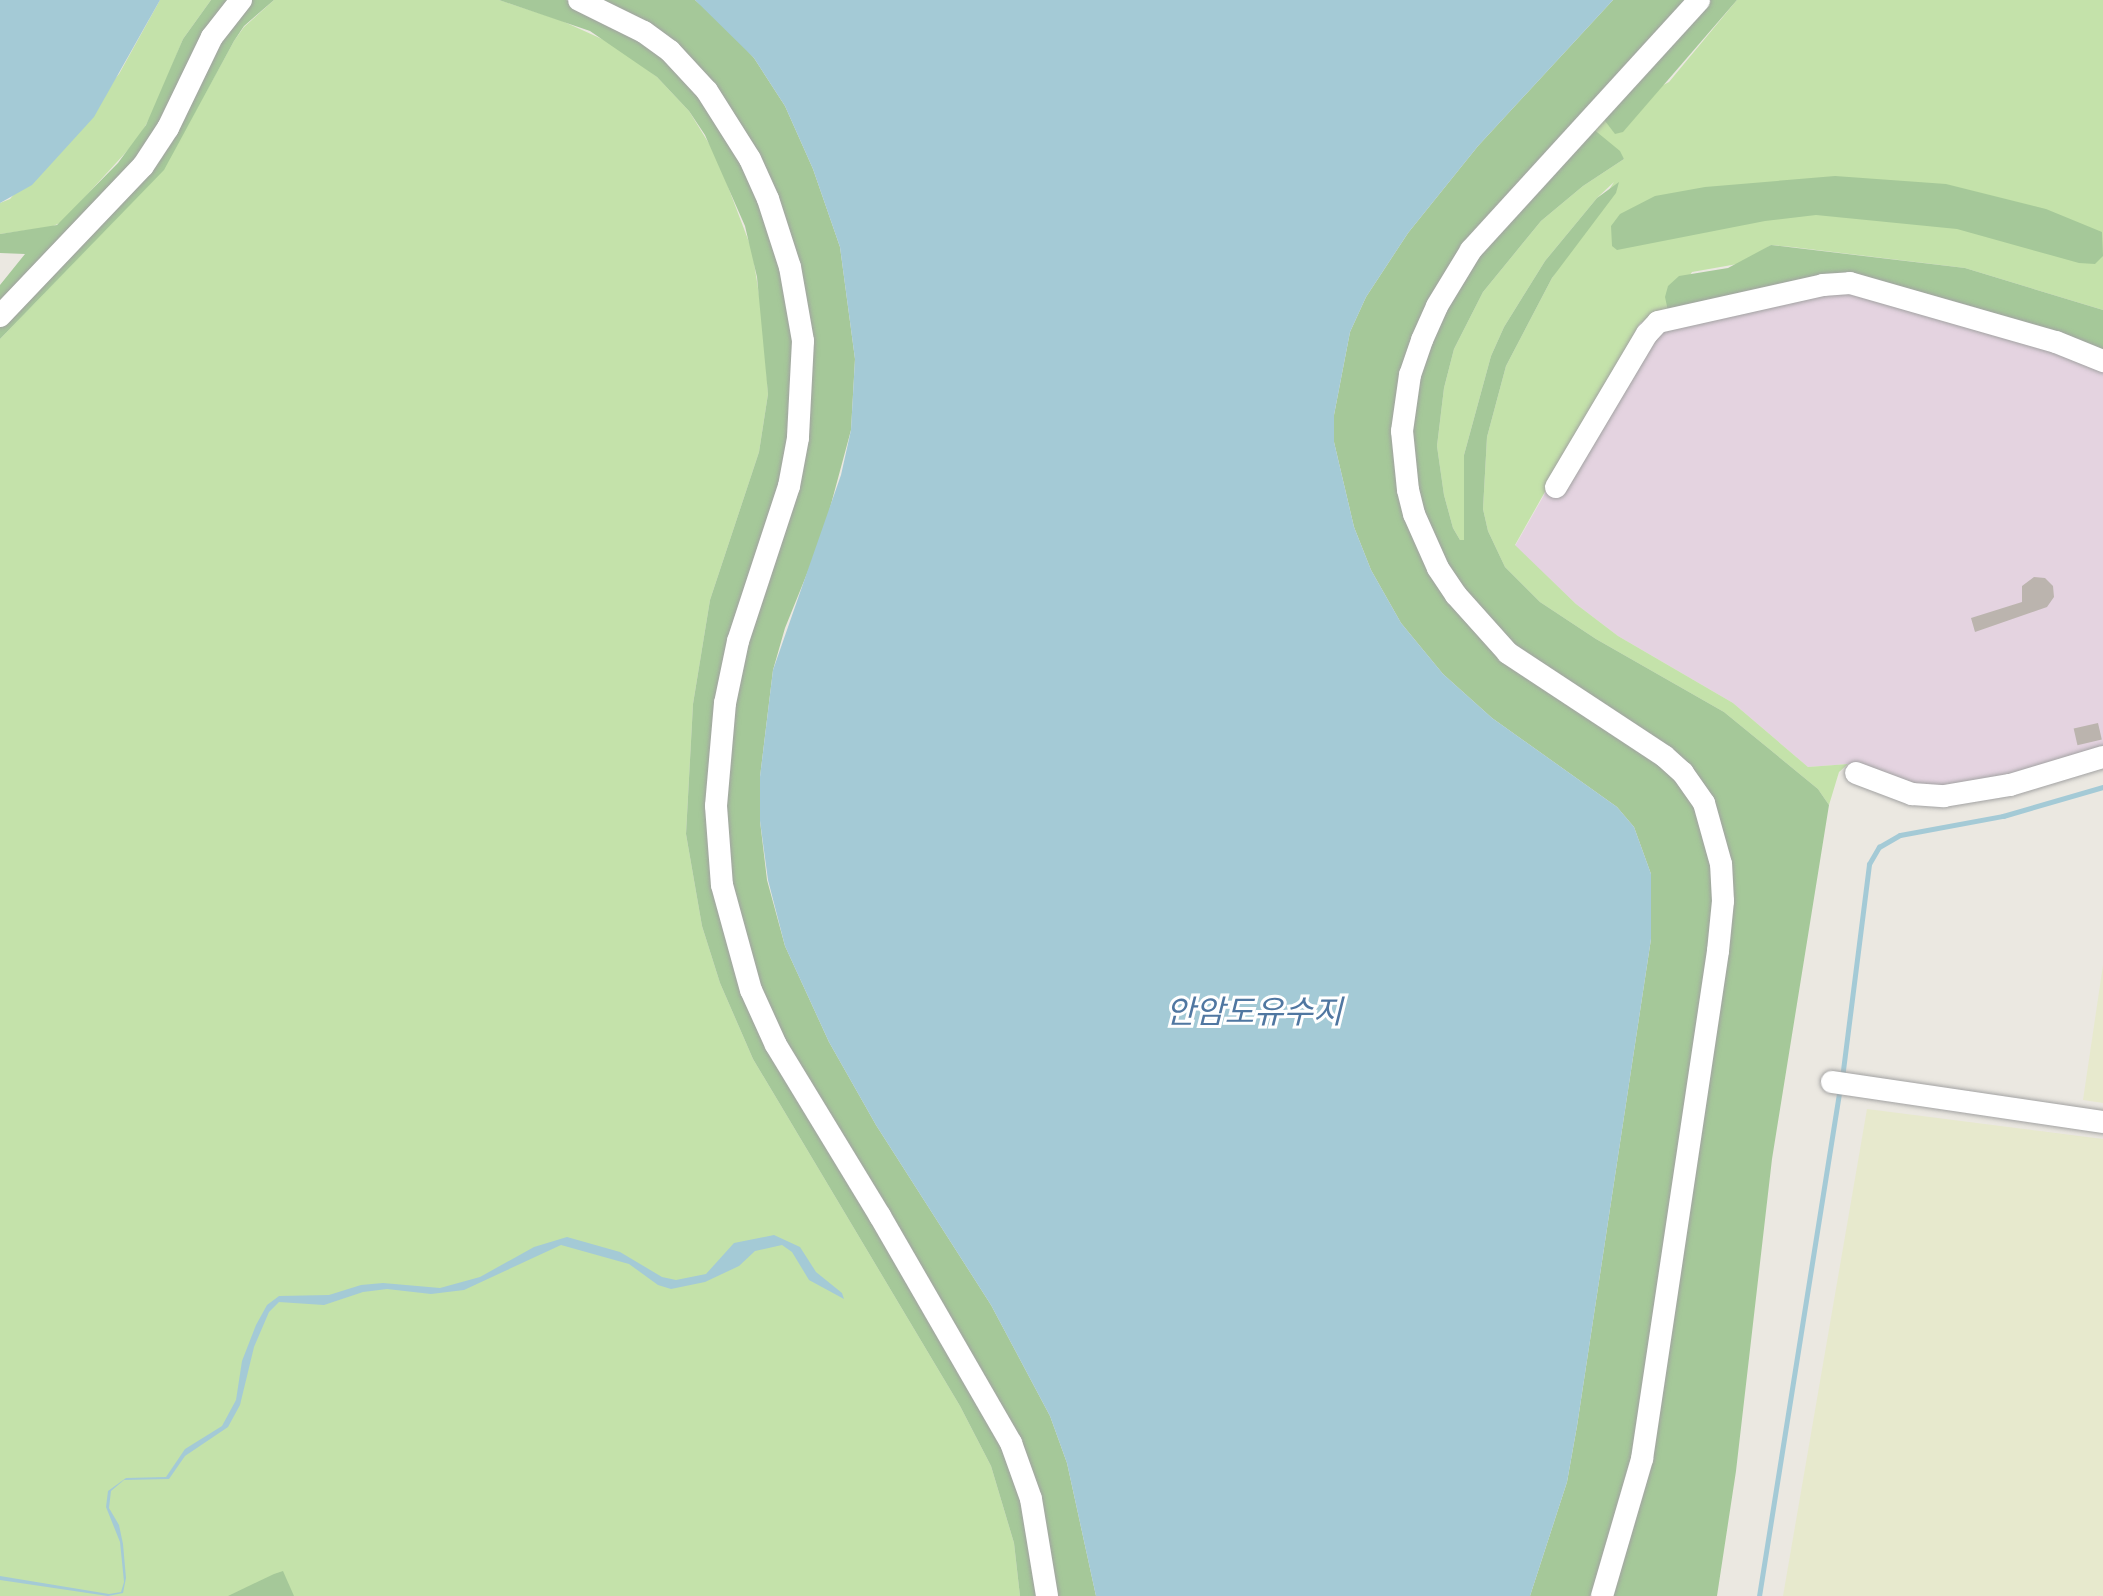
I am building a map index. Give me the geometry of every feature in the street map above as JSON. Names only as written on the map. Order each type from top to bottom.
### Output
[{"type":"lane","points":[[0,316],[143,166],[168,128],[212,37],[241,0]]},
{"type":"lane","points":[[579,0],[615,15],[644,32],[670,51],[707,91],[750,159],[768,199],[790,267],[803,341],[798,438],[789,486],[728,681],[716,791],[717,847],[722,885],[751,990],[776,1045],[896,1242],[1011,1443],[1031,1499],[1047,1596]]},
{"type":"lane","points":[[1602,1596],[1642,1459],[1718,951],[1723,901],[1721,864],[1704,803],[1683,773],[1664,756],[1508,653],[1456,595],[1438,568],[1414,514],[1408,490],[1402,431],[1410,375],[1422,340],[1437,306],[1471,250],[1699,0]]},
{"type":"lane","points":[[1556,487],[1647,334],[1658,322],[1823,285],[1850,283],[2056,342],[2103,361]]},
{"type":"lane","points":[[1856,773],[1912,794],[1944,796],[2010,785],[2103,757]]},
{"type":"lane","points":[[1843,1084],[2103,1122]]},
{"type":"shaded area","points":[[1848,272],[1974,307],[2103,352],[2103,746],[2013,777],[1965,786],[1926,786],[1848,764],[1808,767],[1733,703],[1618,636],[1576,604],[1515,546],[1645,318]]},
{"type":"green space","points":[[160,0],[211,0],[183,39],[153,112],[138,139],[62,222],[51,227],[0,234],[0,203],[10,199],[119,74]]},
{"type":"green space","points":[[211,0],[237,0],[167,125],[0,312],[0,285],[25,254],[0,253],[0,234],[57,225],[118,163],[146,125],[183,39]]},
{"type":"green space","points":[[246,0],[274,0],[244,26],[234,41],[164,170],[0,339],[0,320],[131,183]]},
{"type":"green space","points":[[274,0],[499,0],[560,20],[613,44],[657,77],[689,111],[716,155],[752,250],[763,320],[768,394],[759,452],[710,600],[693,704],[686,834],[702,926],[720,983],[753,1059],[960,1406],[991,1466],[1014,1543],[1020,1596],[0,1596],[0,339],[163,170],[234,41],[244,27]]},
{"type":"green space","points":[[499,0],[566,0],[597,12],[681,69],[751,173],[794,305],[793,437],[712,780],[739,967],[1007,1445],[1044,1596],[1020,1596],[1014,1543],[991,1466],[960,1406],[753,1059],[720,983],[702,926],[686,834],[693,704],[710,600],[759,452],[768,394],[757,277],[745,226],[705,135],[689,111],[657,77],[590,31]]},
{"type":"green space","points":[[594,0],[695,0],[726,27],[754,58],[785,106],[813,169],[840,247],[855,359],[851,430],[823,534],[785,628],[773,670],[760,777],[760,821],[767,880],[785,946],[829,1042],[876,1125],[991,1305],[1050,1416],[1067,1463],[1096,1596],[1052,1596],[1035,1496],[770,1022],[727,882],[727,719],[808,352],[729,112]]},
{"type":"green space","points":[[1613,0],[1692,0],[1463,254],[1397,430],[1454,603],[1667,766],[1703,815],[1717,900],[1635,1455],[1596,1596],[1530,1596],[1567,1482],[1577,1426],[1651,939],[1651,874],[1634,827],[1617,807],[1492,718],[1443,674],[1401,623],[1371,570],[1354,527],[1334,442],[1334,415],[1350,332],[1366,297],[1408,233],[1478,146]]},
{"type":"green space","points":[[1704,0],[1737,0],[1623,132],[1615,134],[1602,117]]},
{"type":"green space","points":[[1737,0],[2103,0],[2103,310],[1965,268],[1771,245],[1743,263],[1692,272],[1668,311],[1640,323],[1515,545],[1576,604],[1618,636],[1733,703],[1808,767],[1848,764],[1839,772],[1829,805],[1818,789],[1724,712],[1596,639],[1540,602],[1505,567],[1488,531],[1483,509],[1487,437],[1506,366],[1552,278],[1614,182],[1545,261],[1504,327],[1491,356],[1464,455],[1464,540],[1460,540],[1453,528],[1444,495],[1437,446],[1444,388],[1454,349],[1483,292],[1541,221],[1583,186],[1624,159],[1592,128],[1602,117],[1669,82]]},
{"type":"green space","points":[[1592,128],[1620,151],[1624,159],[1583,186],[1541,221],[1483,292],[1454,349],[1444,388],[1437,446],[1444,495],[1453,528],[1460,540],[1464,540],[1464,455],[1491,356],[1504,327],[1545,261],[1597,198],[1619,182],[1616,193],[1552,278],[1506,366],[1487,437],[1483,509],[1488,531],[1505,567],[1540,602],[1596,639],[1724,712],[1818,789],[1829,805],[1772,1159],[1736,1471],[1717,1596],[1609,1596],[1724,946],[1705,796],[1541,672],[1458,592],[1421,519],[1409,404],[1458,276]]},
{"type":"green space","points":[[1835,176],[1946,184],[2046,209],[2102,232],[2103,256],[2095,264],[2079,263],[1957,229],[1816,215],[1765,221],[1617,250],[1612,246],[1611,226],[1620,214],[1655,196],[1705,187]]},
{"type":"green space","points":[[1771,245],[1965,268],[2103,310],[2103,352],[1974,307],[1848,272],[1668,311],[1665,297],[1668,286],[1679,276],[1728,268]]},
{"type":"green space","points":[[2103,965],[2103,1103],[2083,1100]]},
{"type":"green space","points":[[1867,1109],[2103,1139],[2103,1596],[1783,1596]]},
{"type":"green space","points":[[283,1571],[294,1596],[228,1596],[274,1574]]},
{"type":"water","points":[[0,0],[160,0],[94,117],[32,185],[0,203]]},
{"type":"water","name":"안암도유수지","points":[[695,0],[1613,0],[1478,146],[1408,233],[1366,297],[1350,332],[1334,415],[1334,442],[1354,527],[1371,570],[1401,623],[1443,674],[1492,718],[1617,807],[1634,827],[1651,874],[1651,939],[1577,1426],[1567,1482],[1530,1596],[1096,1596],[1067,1463],[1050,1416],[991,1305],[876,1125],[829,1042],[785,946],[768,880],[760,821],[760,777],[773,670],[841,475],[851,430],[855,359],[840,247],[813,169],[785,106],[754,58]]},
{"type":"water","points":[[774,1235],[800,1247],[816,1272],[842,1293],[844,1299],[809,1280],[792,1252],[782,1245],[755,1251],[739,1266],[705,1282],[671,1289],[658,1285],[629,1264],[561,1245],[464,1290],[431,1294],[387,1289],[363,1292],[324,1305],[279,1302],[269,1312],[254,1347],[240,1405],[228,1427],[185,1456],[169,1479],[124,1480],[111,1491],[109,1508],[119,1525],[123,1544],[126,1578],[123,1593],[108,1596],[0,1580],[0,1576],[109,1594],[121,1592],[124,1582],[120,1542],[106,1507],[108,1491],[126,1478],[166,1477],[185,1449],[222,1426],[236,1400],[242,1361],[256,1325],[267,1305],[279,1296],[329,1295],[361,1285],[383,1283],[440,1288],[480,1277],[534,1247],[567,1237],[620,1252],[662,1277],[676,1280],[706,1274],[734,1243]]},
{"type":"building","points":[[2034,577],[2045,578],[2053,586],[2054,597],[2047,607],[1975,632],[1971,618],[2022,602],[2022,586]]},
{"type":"building","points":[[2098,723],[2102,740],[2077,745],[2074,729]]},
{"type":"waterway","points":[[1842,1078],[1869,864],[1879,847],[1900,835],[2003,816],[2103,787]]},
{"type":"waterway","points":[[1759,1596],[1840,1087]]}]
